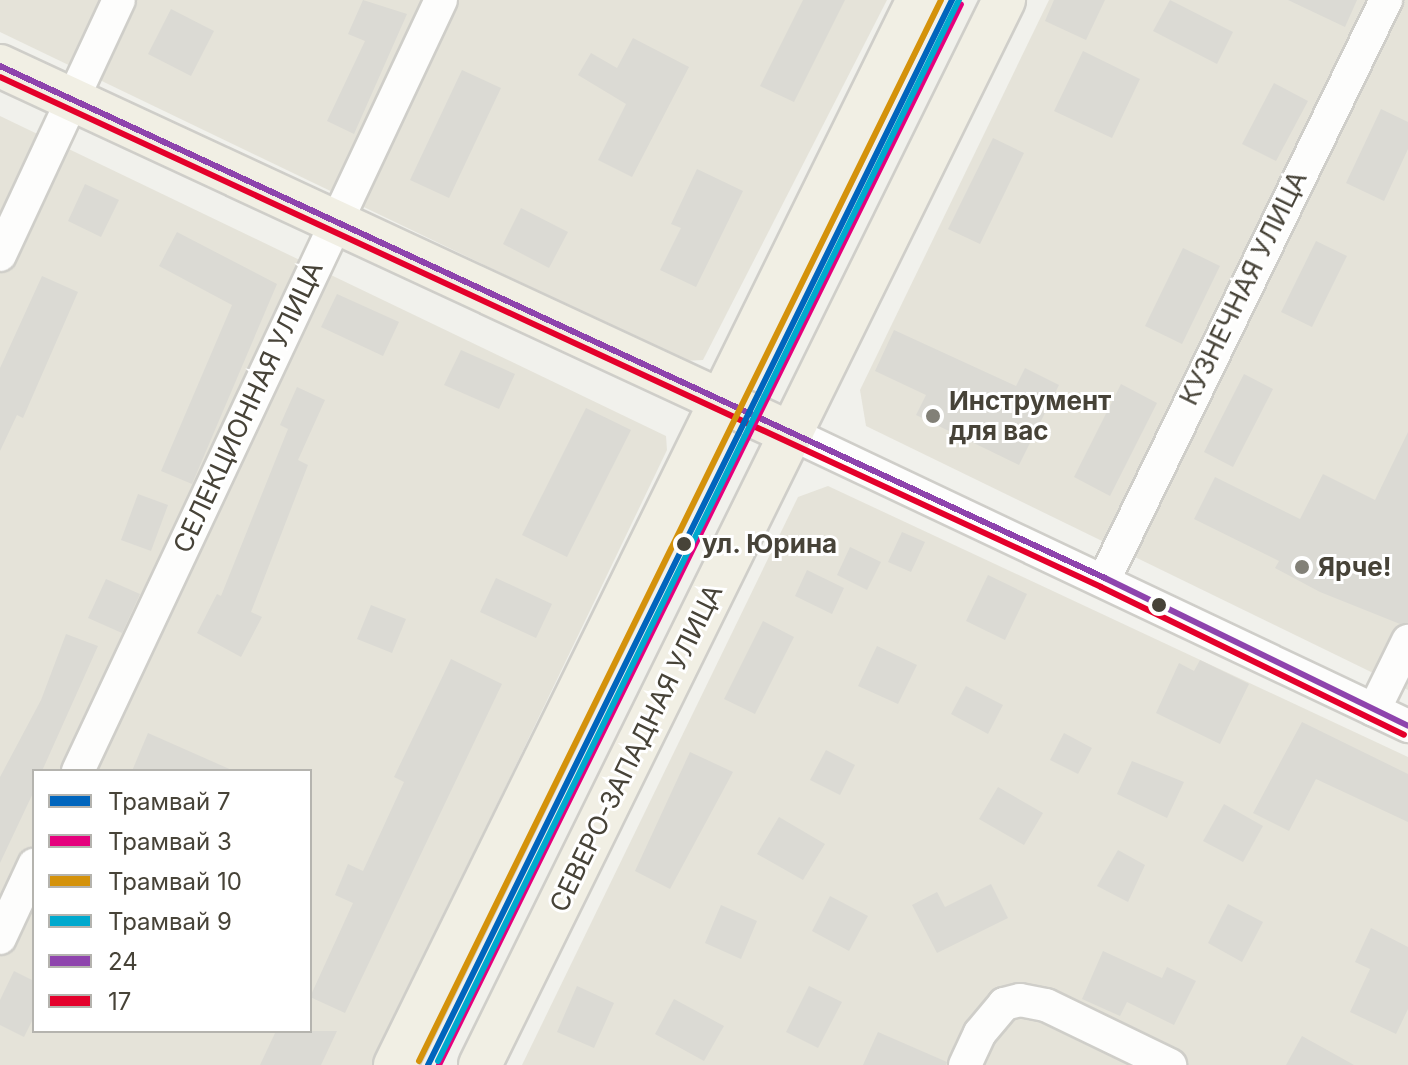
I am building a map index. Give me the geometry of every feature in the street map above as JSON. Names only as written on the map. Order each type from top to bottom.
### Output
[{"type":"main road","points":[[395,1065],[918,0]]},
{"type":"main road","name":"СЕВЕРО-ЗАПАДНАЯ УЛИЦА","points":[[480,1065],[1004,0]]},
{"type":"main road","points":[[0,66],[792,434]]},
{"type":"street","points":[[0,255],[119,0]]},
{"type":"street","name":"СЕЛЕКЦИОННАЯ УЛИЦА","points":[[79,769],[441,0]]},
{"type":"street","name":"КУЗНЕЧНАЯ УЛИЦА","points":[[1105,578],[1386,0]]},
{"type":"street","points":[[792,434],[1105,578],[1408,726]]},
{"type":"street","points":[[1374,710],[1408,641]]},
{"type":"street","points":[[0,938],[32,869]]},
{"type":"street","points":[[965,1065],[980,1033],[1004,1004],[1020,1000],[1046,1005],[1170,1065]]},
{"type":"shaded area","points":[[0,0],[887,0],[703,360],[684,361],[0,32]]},
{"type":"shaded area","points":[[1049,0],[1408,0],[1408,690],[866,426],[860,390]]},
{"type":"shaded area","points":[[0,116],[666,436],[667,450],[372,1065],[0,1065]]},
{"type":"shaded area","points":[[828,486],[1408,757],[1408,1065],[522,1065],[798,497]]},
{"type":"building","points":[[363,0],[407,14],[354,134],[327,121],[365,41],[348,34]]},
{"type":"building","points":[[803,0],[845,0],[794,102],[760,86]]},
{"type":"building","points":[[1054,0],[1105,0],[1086,40],[1045,21]]},
{"type":"building","points":[[1170,0],[1233,32],[1217,64],[1153,31]]},
{"type":"building","points":[[1288,0],[1357,0],[1345,27]]},
{"type":"building","points":[[171,9],[214,31],[191,76],[148,54]]},
{"type":"building","points":[[633,38],[689,67],[632,177],[598,160],[626,104],[578,75],[591,53],[617,68]]},
{"type":"building","points":[[1083,51],[1140,79],[1112,138],[1054,111]]},
{"type":"building","points":[[462,70],[501,88],[449,198],[410,180]]},
{"type":"building","points":[[1274,83],[1308,101],[1276,161],[1242,144]]},
{"type":"building","points":[[1381,109],[1408,122],[1408,149],[1384,201],[1346,183]]},
{"type":"building","points":[[993,138],[1024,153],[980,244],[948,229]]},
{"type":"building","points":[[697,169],[743,191],[696,287],[660,270],[681,228],[671,224]]},
{"type":"building","points":[[85,184],[119,200],[101,237],[68,221]]},
{"type":"building","points":[[521,208],[568,232],[549,268],[503,244]]},
{"type":"building","points":[[177,232],[277,284],[192,484],[161,471],[232,305],[159,266]]},
{"type":"building","points":[[1316,241],[1347,256],[1312,327],[1281,312]]},
{"type":"building","points":[[1183,248],[1220,266],[1182,344],[1145,326]]},
{"type":"building","points":[[42,276],[78,292],[23,418],[17,415],[0,451],[0,368]]},
{"type":"building","points":[[337,294],[399,322],[383,356],[321,327]]},
{"type":"building","points":[[894,330],[1016,386],[1025,368],[1059,385],[1019,465],[916,415],[926,395],[875,371]]},
{"type":"building","points":[[461,350],[515,374],[499,409],[444,385]]},
{"type":"building","points":[[1244,374],[1273,389],[1233,467],[1204,452]]},
{"type":"building","points":[[1121,384],[1157,403],[1110,496],[1074,477]]},
{"type":"building","points":[[297,387],[325,400],[298,460],[308,465],[251,612],[262,617],[241,657],[197,633],[217,594],[221,596],[288,429],[280,425]]},
{"type":"building","points":[[586,408],[631,430],[567,557],[522,535]]},
{"type":"building","points":[[1408,432],[1408,622],[1400,624],[1320,592],[1275,568],[1279,561],[1194,519],[1215,477],[1300,519],[1323,474],[1375,500]]},
{"type":"building","points":[[138,494],[168,505],[151,551],[121,540]]},
{"type":"building","points":[[902,532],[925,542],[911,572],[888,562]]},
{"type":"building","points":[[850,547],[881,562],[867,590],[837,575]]},
{"type":"building","points":[[807,570],[844,588],[832,614],[795,596]]},
{"type":"building","points":[[988,575],[1027,594],[1005,640],[966,621]]},
{"type":"building","points":[[496,578],[552,604],[536,638],[480,612]]},
{"type":"building","points":[[106,579],[140,594],[122,633],[88,618]]},
{"type":"building","points":[[371,605],[406,619],[392,653],[357,639]]},
{"type":"building","points":[[763,621],[794,637],[755,714],[724,699]]},
{"type":"building","points":[[66,634],[98,646],[43,769],[32,769],[32,795],[0,863],[0,777],[41,700]]},
{"type":"building","points":[[877,646],[917,665],[898,704],[858,686]]},
{"type":"building","points":[[451,659],[502,684],[345,1013],[312,998],[312,993],[353,903],[335,895],[348,864],[363,871],[404,782],[394,777]]},
{"type":"building","points":[[1200,660],[1249,684],[1220,744],[1156,713],[1179,663],[1194,671]]},
{"type":"building","points":[[966,686],[1003,705],[988,734],[951,714]]},
{"type":"building","points":[[1302,722],[1408,774],[1408,822],[1316,779],[1289,831],[1253,813]]},
{"type":"building","points":[[148,733],[229,769],[133,769]]},
{"type":"building","points":[[1064,733],[1092,748],[1078,774],[1050,760]]},
{"type":"building","points":[[826,750],[855,765],[840,795],[810,780]]},
{"type":"building","points":[[690,752],[733,772],[670,889],[635,871]]},
{"type":"building","points":[[1132,761],[1184,782],[1167,818],[1117,794]]},
{"type":"building","points":[[998,787],[1043,813],[1024,845],[979,819]]},
{"type":"building","points":[[1224,804],[1263,826],[1243,862],[1203,841]]},
{"type":"building","points":[[779,817],[825,844],[803,880],[757,854]]},
{"type":"building","points":[[1118,850],[1145,865],[1128,902],[1097,886]]},
{"type":"building","points":[[991,884],[1008,918],[937,953],[912,905],[937,892],[945,907]]},
{"type":"building","points":[[830,896],[868,916],[849,951],[812,931]]},
{"type":"building","points":[[1228,904],[1263,922],[1242,962],[1208,943]]},
{"type":"building","points":[[721,905],[757,921],[741,959],[705,943]]},
{"type":"building","points":[[1371,928],[1408,947],[1408,1009],[1396,1034],[1350,1012],[1370,969],[1355,962]]},
{"type":"building","points":[[1103,951],[1162,978],[1167,967],[1196,981],[1174,1025],[1127,1002],[1120,1016],[1082,999]]},
{"type":"building","points":[[14,971],[32,980],[32,1021],[24,1037],[0,1025],[0,1000]]},
{"type":"building","points":[[577,986],[614,1003],[594,1048],[557,1032]]},
{"type":"building","points":[[809,986],[842,1002],[818,1048],[786,1032]]},
{"type":"building","points":[[674,999],[724,1026],[704,1061],[655,1034]]},
{"type":"building","points":[[337,1031],[321,1065],[260,1065],[275,1033]]},
{"type":"building","points":[[878,1032],[947,1062],[946,1065],[863,1065]]},
{"type":"building","points":[[1302,1036],[1354,1065],[1286,1065]]},
{"type":"tram line","name":"10","points":[[419,1061],[941,0]]},
{"type":"tram line","name":"7","points":[[428,1065],[952,0]]},
{"type":"tram line","name":"9","points":[[438,1061],[959,0]]},
{"type":"tram line","name":"3","points":[[439,1065],[961,4]]},
{"type":"transit line","name":"24","points":[[0,66],[1105,578],[1408,726]]},
{"type":"transit line","name":"17","points":[[0,77],[1101,587],[1404,735]]},
{"type":"place","name":"Инструмент для вас","points":[[933,416]]},
{"type":"place","name":"ул. Юрина","points":[[684,544]]},
{"type":"place","name":"Ярче!","points":[[1302,567]]}]
